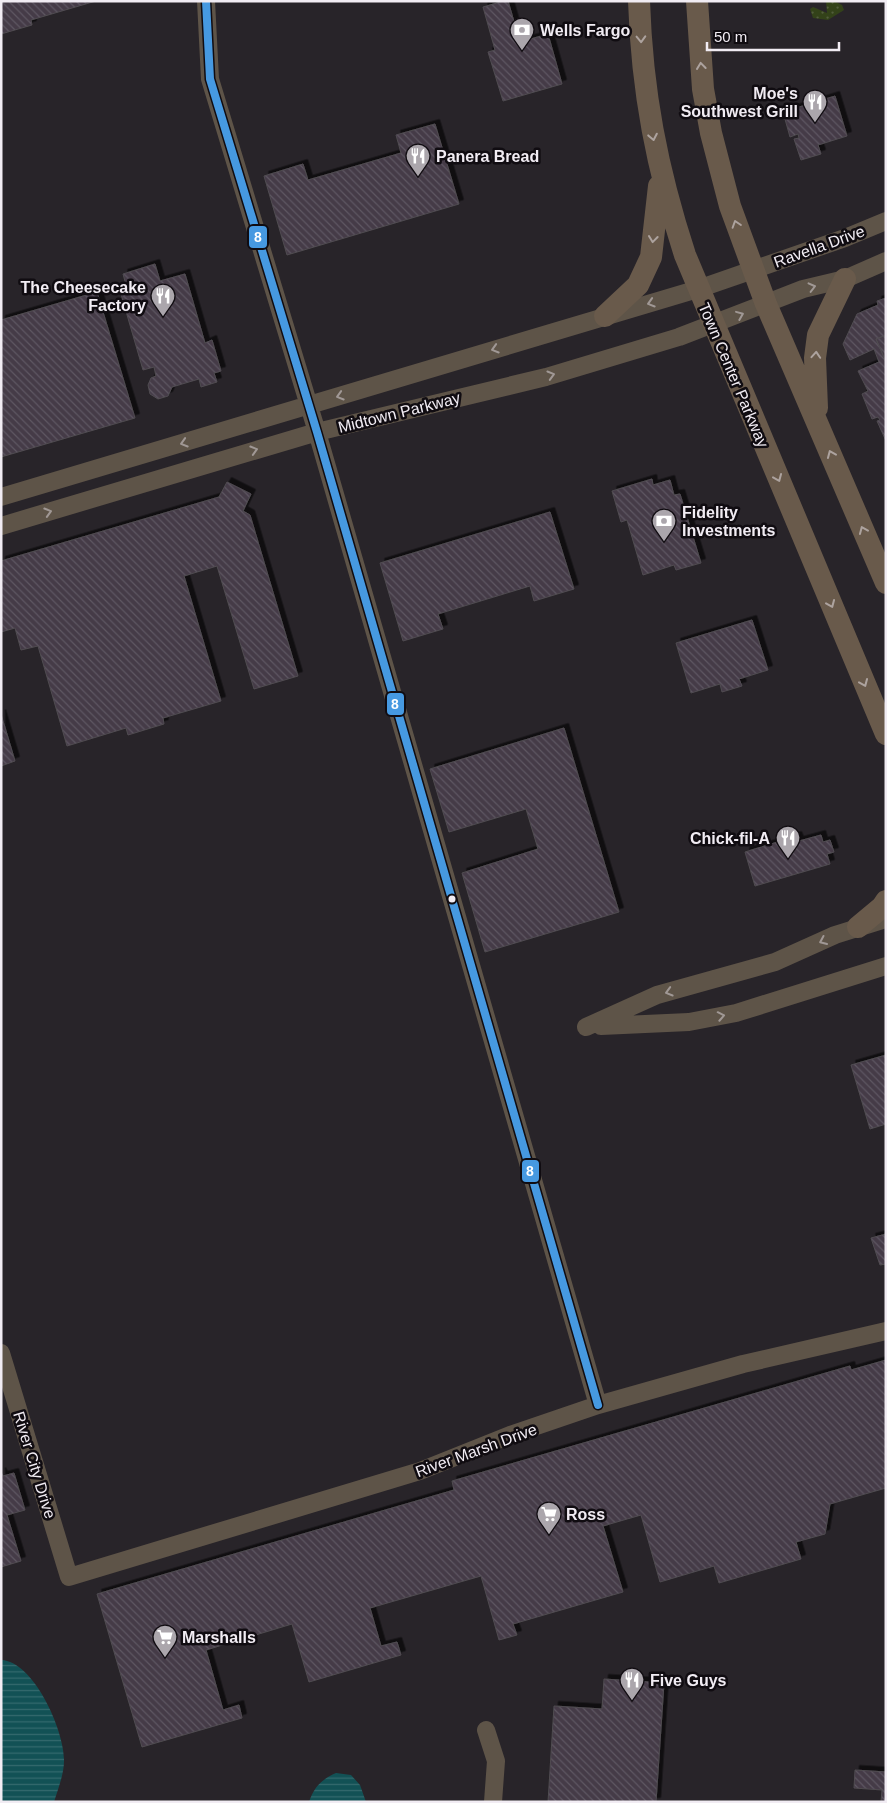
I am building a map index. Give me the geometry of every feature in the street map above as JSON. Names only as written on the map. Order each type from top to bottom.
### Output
[{"type":"main road","name":"Town Center Parkway","points":[[640,1],[641,55],[646,100],[661,173],[673,218],[713,326],[886,734]]},
{"type":"main road","points":[[696,1],[698,44],[711,132],[721,176],[766,304],[886,584]]},
{"type":"main road","points":[[605,316],[638,285],[651,257],[661,173]]},
{"type":"main road","points":[[817,422],[815,358],[818,335],[845,279]]},
{"type":"main road","points":[[858,927],[882,907],[886,901]]},
{"type":"street","points":[[206,1],[210,79],[317,432],[598,1405]]},
{"type":"street","name":"Ravella Drive","points":[[753,270],[845,238],[886,221]]},
{"type":"street","points":[[766,304],[803,289],[845,279],[886,261]]},
{"type":"street","name":"Midtown Parkway","points":[[1,497],[309,406],[753,270]]},
{"type":"street","name":"Midtown Parkway","points":[[1,526],[317,432],[546,377],[713,326],[766,304]]},
{"type":"street","points":[[886,919],[858,927],[775,962],[657,995],[586,1027],[624,1023],[689,1022],[736,1013],[886,966]]},
{"type":"street","name":"River Marsh Drive","points":[[68,1577],[420,1471],[510,1435],[598,1405],[743,1364],[886,1331]]},
{"type":"street","name":"River City Drive","points":[[1,1353],[68,1577]]},
{"type":"street","points":[[486,1730],[496,1761],[493,1802]]},
{"type":"green space","points":[[826,1],[834,1],[842,5],[844,10],[828,20],[813,18],[810,9],[813,7],[827,13]]},
{"type":"water","points":[[1,1660],[13,1663],[25,1672],[36,1685],[45,1700],[59,1733],[63,1748],[64,1766],[54,1802],[1,1802]]},
{"type":"water","points":[[336,1773],[351,1775],[360,1785],[366,1802],[309,1802],[319,1784]]},
{"type":"building","points":[[1,1],[96,1],[31,20],[32,25],[1,34]]},
{"type":"building","name":"Wells Fargo","points":[[508,1],[520,42],[548,34],[562,84],[503,101],[488,52],[495,50],[483,7]]},
{"type":"building","name":"Moe's Southwest Grill","points":[[835,96],[847,136],[818,145],[821,154],[801,160],[794,139],[799,138],[798,134],[790,137],[783,112]]},
{"type":"building","points":[[435,124],[459,204],[287,255],[264,176],[303,164],[308,180],[401,153],[396,135]]},
{"type":"building","name":"The Cheesecake Factory","points":[[155,264],[160,281],[185,274],[205,343],[212,340],[221,371],[214,373],[217,382],[201,387],[199,379],[172,387],[168,396],[158,399],[150,394],[148,385],[151,378],[156,376],[154,367],[143,370],[121,294],[128,292],[123,274]]},
{"type":"building","points":[[97,292],[135,418],[1,457],[1,320]]},
{"type":"building","points":[[886,298],[886,335],[876,339],[886,362],[886,441],[877,421],[880,420],[878,417],[872,419],[862,394],[868,391],[858,371],[879,362],[874,349],[850,360],[843,344],[857,314],[878,305],[877,301]]},
{"type":"building","points":[[886,335],[886,362],[876,339]]},
{"type":"building","name":"Fidelity Investments","points":[[652,479],[653,485],[670,480],[674,495],[680,494],[701,563],[676,570],[674,565],[643,575],[627,520],[621,522],[612,491]]},
{"type":"building","points":[[227,482],[251,494],[243,511],[250,515],[298,676],[254,689],[217,566],[184,576],[221,701],[163,718],[164,724],[128,735],[126,728],[67,746],[38,646],[21,650],[15,628],[1,632],[1,561],[219,497]]},
{"type":"building","points":[[550,512],[574,589],[534,601],[530,586],[438,614],[443,629],[403,641],[380,563]]},
{"type":"building","points":[[752,620],[768,670],[739,679],[742,686],[722,692],[720,684],[691,693],[676,643]]},
{"type":"building","points":[[1,714],[15,761],[1,766]]},
{"type":"building","points":[[564,728],[619,912],[485,952],[462,873],[538,849],[526,809],[449,832],[430,769]]},
{"type":"building","name":"Chick-fil-A","points":[[821,835],[823,842],[830,840],[834,852],[827,854],[830,864],[755,886],[745,852],[797,836],[799,841]]},
{"type":"building","points":[[886,1055],[886,1124],[870,1129],[851,1065]]},
{"type":"building","points":[[886,1234],[886,1264],[880,1265],[871,1238]]},
{"type":"building","points":[[886,1360],[886,1488],[830,1504],[825,1534],[796,1542],[801,1559],[719,1583],[714,1566],[660,1582],[641,1515],[603,1526],[623,1592],[513,1624],[517,1635],[499,1640],[481,1576],[370,1608],[381,1646],[397,1642],[401,1655],[309,1682],[292,1624],[206,1650],[223,1710],[239,1705],[242,1718],[142,1747],[97,1594],[454,1490],[452,1481],[850,1366],[851,1370]]},
{"type":"building","points":[[1,1472],[3,1476],[14,1473],[25,1510],[7,1515],[21,1561],[1,1567]]},
{"type":"building","points":[[604,1679],[664,1683],[656,1802],[548,1802],[554,1706],[602,1709]]},
{"type":"building","points":[[855,1770],[886,1772],[886,1802],[881,1802],[882,1790],[854,1788]]},
{"type":"transit line","name":"8","points":[[206,1],[210,79],[317,432],[598,1405]]},
{"type":"place","name":"Wells Fargo","points":[[522,51]]},
{"type":"place","name":"Moe's Southwest Grill","points":[[815,123]]},
{"type":"place","name":"Panera Bread","points":[[418,177]]},
{"type":"place","name":"The Cheesecake Factory","points":[[163,317]]},
{"type":"place","name":"Fidelity Investments","points":[[664,542]]},
{"type":"place","name":"Chick-fil-A","points":[[788,859]]},
{"type":"place","name":"Ross","points":[[549,1535]]},
{"type":"place","name":"Marshalls","points":[[165,1658]]},
{"type":"place","name":"Five Guys","points":[[632,1701]]}]
